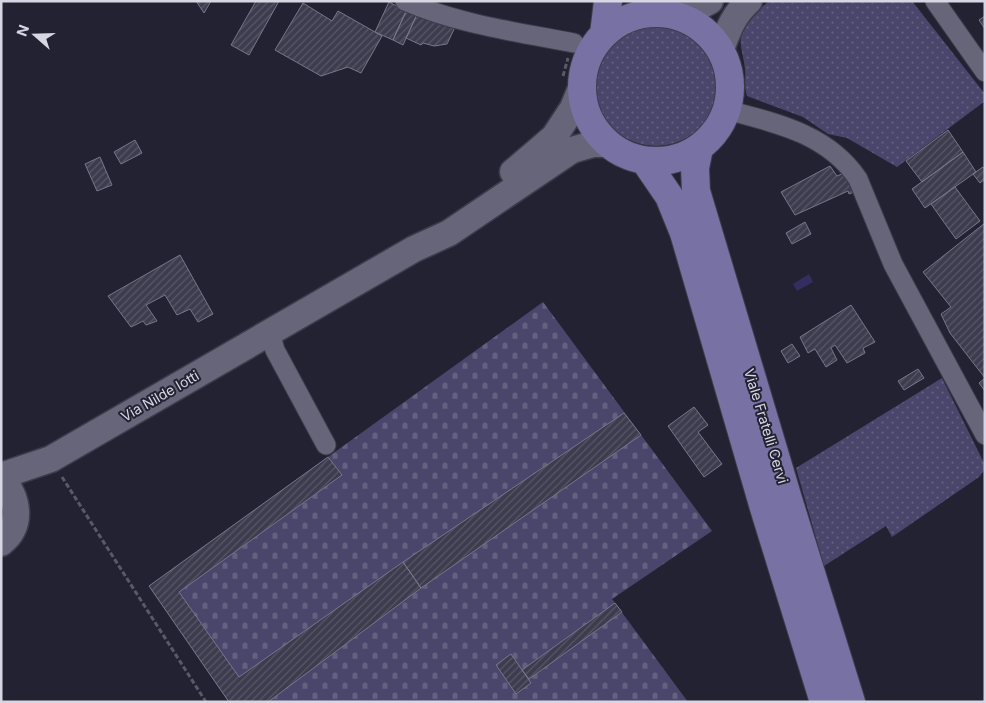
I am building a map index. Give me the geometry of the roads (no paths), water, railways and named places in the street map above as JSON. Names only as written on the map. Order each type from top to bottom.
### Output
[{"type":"main road","points":[[604,34],[608,1]]},
{"type":"main road","points":[[662,10],[704,29],[721,49],[730,79],[730,95],[721,125],[699,148],[673,160],[645,161],[631,157],[608,144],[592,124],[583,99],[572,84],[586,63],[596,42],[615,24],[628,18],[662,10]]},
{"type":"main road","name":"Viale Fratelli Cervi","points":[[699,148],[695,168],[696,191],[851,702]]},
{"type":"main road","name":"Viale Fratelli Cervi","points":[[645,161],[669,196],[684,233],[764,508],[824,702]]},
{"type":"street","points":[[405,1],[427,10],[574,43]]},
{"type":"street","points":[[662,10],[710,1]]},
{"type":"street","points":[[934,1],[985,72]]},
{"type":"street","points":[[721,49],[732,21],[745,4]]},
{"type":"street","points":[[414,250],[554,137],[573,108],[572,84]]},
{"type":"street","points":[[727,110],[798,130],[824,146],[851,168],[858,179],[893,264],[985,435]]},
{"type":"street","points":[[414,250],[449,233],[572,150],[593,144],[608,144]]},
{"type":"street","name":"Via Nilde Iotti","points":[[54,465],[270,334],[414,250]]},
{"type":"street","points":[[270,334],[275,350],[326,445]]},
{"type":"street","points":[[1,543],[12,528],[16,515],[15,500],[10,487],[1,477],[54,465]]},
{"type":"street","points":[[15,500],[54,465]]}]
